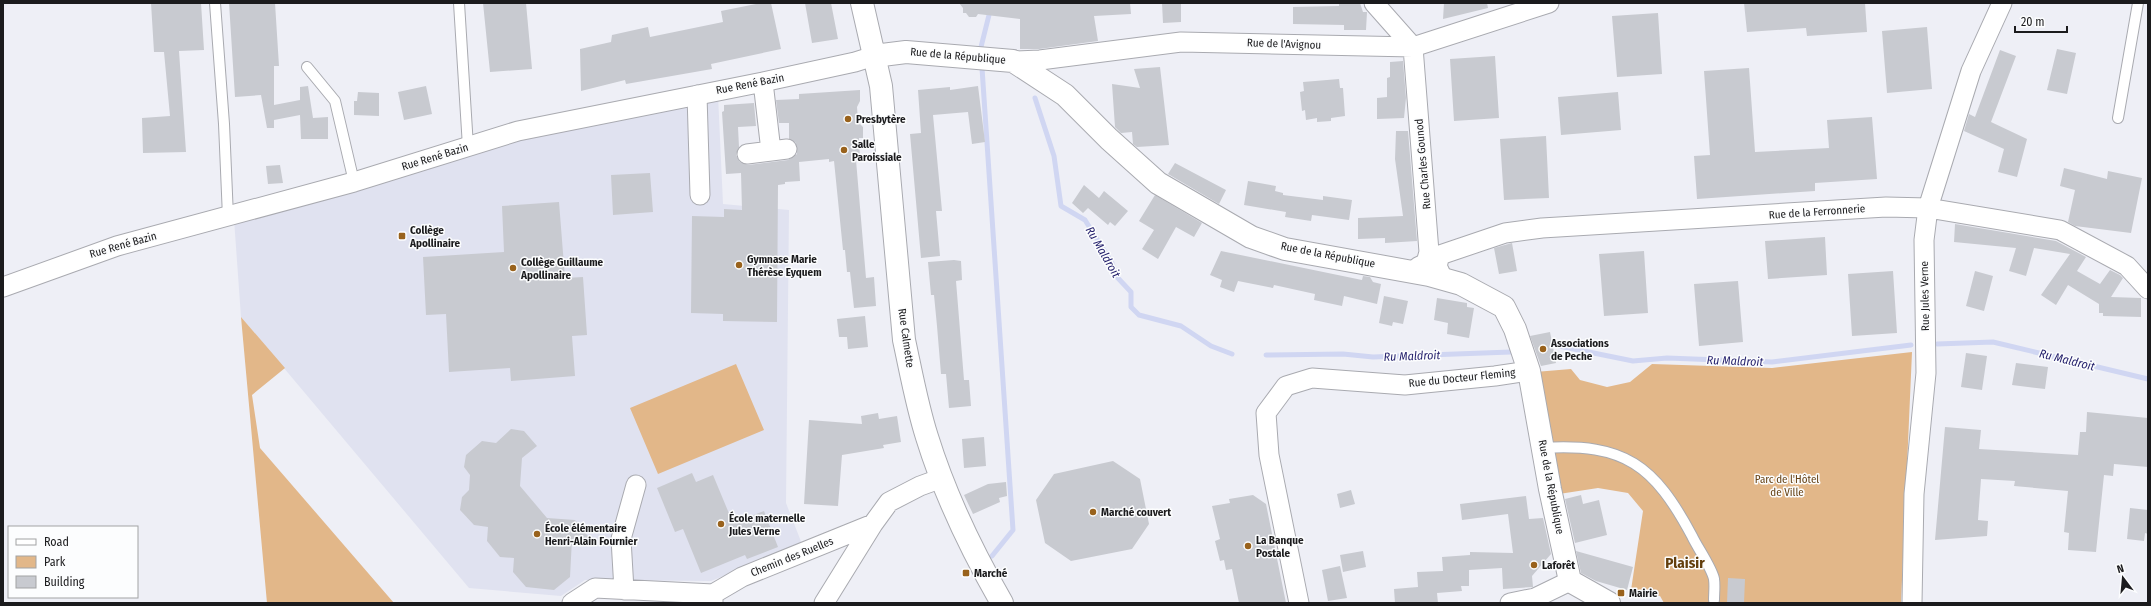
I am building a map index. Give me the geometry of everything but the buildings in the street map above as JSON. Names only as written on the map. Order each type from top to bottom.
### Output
[{"type":"street","name":"Rue Calmette","points":[[862,3],[881,86],[904,340],[922,421],[942,478],[968,538],[1002,603]]},
{"type":"street","points":[[1374,3],[1413,48]]},
{"type":"street","name":"Rue de l'Avignou","points":[[1013,61],[1040,60],[1181,42],[1413,48],[1550,3]]},
{"type":"street","name":"Rue Jules Verne","points":[[1912,603],[1914,494],[1926,373],[1924,240],[1928,208],[1971,70],[2002,3]]},
{"type":"street","name":"Rue Charles Gounod","points":[[1411,271],[1426,263],[1429,252],[1413,48]]},
{"type":"street","name":"Rue de la République","points":[[874,56],[906,52],[1013,61],[1065,95],[1108,139],[1158,183],[1251,237],[1285,249],[1411,271],[1462,284],[1504,307],[1515,329],[1529,370],[1570,581]]},
{"type":"street","name":"Rue René Bazin","points":[[3,287],[117,246],[354,182],[518,131],[763,82],[855,62],[874,56]]},
{"type":"street","points":[[747,154],[779,150],[763,82]]},
{"type":"street","points":[[697,95],[700,195]]},
{"type":"street","name":"Rue de la Ferronnerie","points":[[1443,279],[1437,266],[1440,255],[1505,233],[1542,228],[1886,208],[1928,208],[2060,230],[2127,266],[2148,289]]},
{"type":"street","points":[[1428,224],[1442,239],[1467,246]]},
{"type":"street","name":"Rue du Docteur Fleming","points":[[1299,603],[1269,455],[1266,413],[1286,386],[1312,378],[1405,385],[1495,376],[1529,370]]},
{"type":"street","points":[[824,603],[873,524],[889,502],[920,486],[942,478]]},
{"type":"street","points":[[624,590],[621,539],[636,485]]},
{"type":"street","name":"Chemin des Ruelles","points":[[572,603],[595,588],[713,599],[742,577],[873,524]]},
{"type":"street","points":[[1510,603],[1535,598],[1570,581],[1609,603]]},
{"type":"lane","points":[[215,3],[224,124],[228,217]]},
{"type":"lane","points":[[459,3],[468,147]]},
{"type":"lane","points":[[2118,118],[2138,3]]},
{"type":"lane","points":[[307,67],[334,101],[354,182]]},
{"type":"lane","points":[[1543,448],[1572,446],[1608,452],[1626,457],[1641,466],[1674,503],[1714,578],[1714,600]]},
{"type":"shaded area","name":"Collège Guillaume Apollinaire","points":[[718,95],[723,204],[789,210],[786,503],[802,544],[711,581],[585,580],[561,596],[469,588],[241,317],[234,219],[537,135]]},
{"type":"green space","points":[[241,317],[285,368],[252,395],[260,448],[394,603],[267,603]]},
{"type":"green space","name":"Parc de l'Hôtel de Ville","points":[[1912,352],[1901,603],[1664,603],[1660,596],[1631,590],[1643,511],[1628,493],[1598,488],[1559,494],[1535,372],[1571,369],[1580,380],[1607,387],[1630,382],[1652,364],[1772,368]]},
{"type":"green space","points":[[736,364],[764,430],[658,474],[630,408]]},
{"type":"waterway","name":"Ru Maldroit","points":[[981,47],[992,3]]},
{"type":"waterway","points":[[982,68],[1013,530],[992,556]]},
{"type":"waterway","name":"Ru Maldroit","points":[[1035,98],[1054,156],[1061,206],[1085,220],[1112,263],[1116,276],[1131,292],[1131,307],[1139,315],[1181,326],[1211,346],[1232,354]]},
{"type":"waterway","name":"Ru Maldroit","points":[[1937,344],[1993,342],[2148,379]]},
{"type":"waterway","name":"Ru Maldroit","points":[[1559,346],[1633,361],[1667,358],[1772,362],[1911,345]]},
{"type":"waterway","name":"Ru Maldroit","points":[[1266,355],[1343,354],[1373,357],[1511,352]]},
{"type":"place","name":"Presbytère","points":[[848,119]]},
{"type":"place","name":"Salle Paroissiale","points":[[844,150]]},
{"type":"place","name":"Collège Apollinaire","points":[[402,236]]},
{"type":"place","name":"Gymnase Marie Thérèse Eyquem","points":[[739,265]]},
{"type":"place","name":"Collège Guillaume Apollinaire","points":[[513,268]]},
{"type":"place","name":"Associations de Peche","points":[[1543,349]]},
{"type":"place","name":"Marché couvert","points":[[1093,512]]},
{"type":"place","name":"École maternelle Jules Verne","points":[[721,524]]},
{"type":"place","name":"École élémentaire Henri-Alain Fournier","points":[[537,534]]},
{"type":"place","name":"La Banque Postale","points":[[1248,546]]},
{"type":"place","name":"Laforêt","points":[[1534,565]]},
{"type":"place","name":"Marché","points":[[966,573]]},
{"type":"place","name":"Mairie","points":[[1621,593]]},
{"type":"district","name":"Plaisir","points":[[1685,563]]}]
